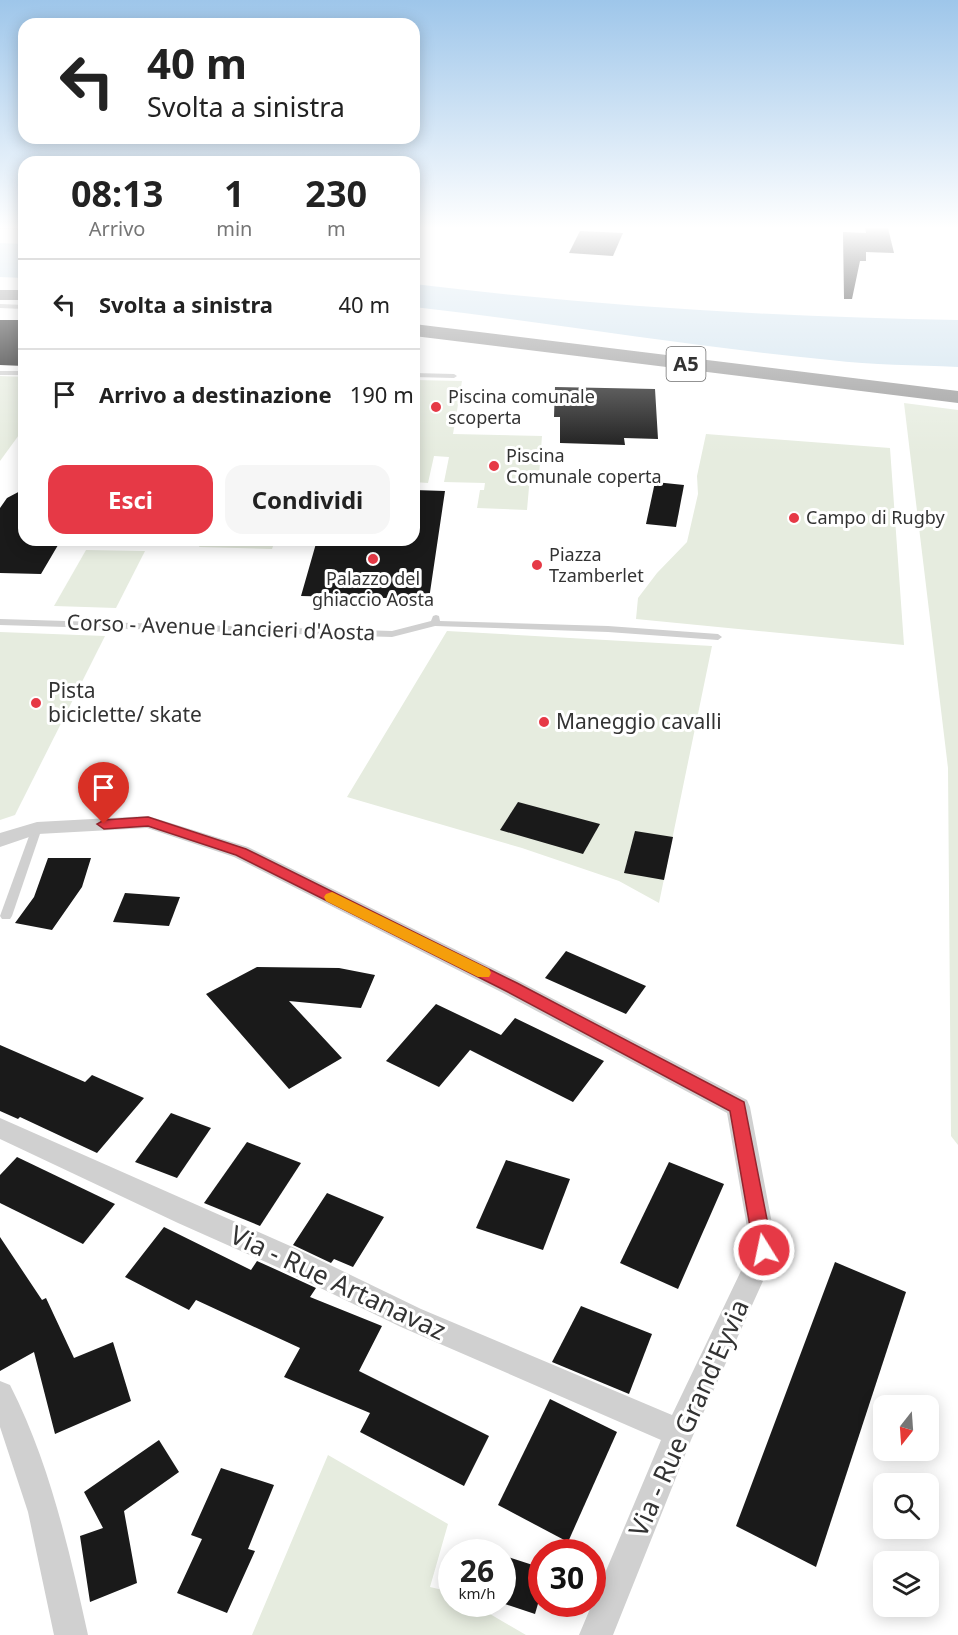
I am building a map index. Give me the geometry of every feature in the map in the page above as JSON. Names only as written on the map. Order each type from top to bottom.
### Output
[{"type":"highway","name":"A5","points":[[420,324],[958,390]]},
{"type":"highway","name":"A5","points":[[420,331],[958,397]]},
{"type":"street","name":"Via - Rue Grand'Eyvia","points":[[0,840],[37,828],[148,822],[241,852],[511,987],[738,1107],[764,1250],[679,1433],[597,1635]]},
{"type":"street","name":"Via - Rue Artanavaz","points":[[0,1128],[187,1215],[288,1258],[411,1318],[679,1433]]},
{"type":"street","points":[[0,1395],[16,1424],[48,1534],[71,1635]]},
{"type":"lane","points":[[0,306],[18,307]]},
{"type":"lane","points":[[0,373],[18,373]]},
{"type":"lane","points":[[420,375],[454,376]]},
{"type":"lane","name":"Corso - Avenue Lancieri d'Aosta","points":[[0,622],[392,634],[436,621],[572,627],[718,638]]},
{"type":"lane","points":[[6,916],[37,828]]},
{"type":"shaded area","points":[[0,376],[18,377],[18,436],[0,461]]},
{"type":"shaded area","name":"Piscina Comunale coperta","points":[[420,380],[462,381],[453,434],[542,436],[539,476],[530,476],[527,510],[477,508],[480,490],[484,490],[485,483],[444,482],[449,457],[434,456],[428,483],[420,482]]},
{"type":"shaded area","points":[[904,403],[958,410],[958,1145],[951,1136],[948,768]]},
{"type":"shaded area","name":"Campo di Rugby","points":[[706,434],[890,448],[904,645],[636,619],[638,598],[657,573],[687,542],[698,494],[697,476]]},
{"type":"shaded area","points":[[199,546],[273,546],[272,549]]},
{"type":"shaded area","points":[[86,550],[145,551],[116,608],[54,606]]},
{"type":"shaded area","name":"Maneggio cavalli","points":[[447,631],[712,646],[659,903],[619,881],[522,848],[347,797]]},
{"type":"shaded area","name":"Pista biciclette/ skate","points":[[0,632],[105,636],[15,815],[0,820]]},
{"type":"shaded area","points":[[328,1455],[448,1524],[444,1539],[438,1539],[438,1559],[430,1587],[438,1589],[438,1617],[495,1617],[526,1635],[252,1635]]},
{"type":"water","points":[[420,302],[598,302],[822,316],[958,320],[958,367],[862,363],[778,355],[420,308]]},
{"type":"building","points":[[0,320],[18,320],[18,366],[0,365]]},
{"type":"building","points":[[555,387],[655,389],[658,439],[624,438],[625,445],[560,443],[560,417],[554,417]]},
{"type":"building","points":[[655,482],[684,485],[676,527],[646,524]]},
{"type":"building","name":"Palazzo del ghiaccio Aosta","points":[[420,490],[445,491],[429,599],[301,596],[315,546],[420,546]]},
{"type":"building","points":[[18,492],[18,546],[57,546],[41,574],[0,573],[0,508],[7,498]]},
{"type":"building","points":[[518,802],[600,824],[583,854],[500,830]]},
{"type":"building","points":[[635,831],[673,837],[664,880],[624,873]]},
{"type":"building","points":[[48,858],[91,858],[82,887],[52,930],[15,923],[34,897]]},
{"type":"building","points":[[125,893],[180,897],[169,926],[113,922]]},
{"type":"building","points":[[566,951],[646,986],[626,1014],[545,978]]},
{"type":"building","points":[[257,967],[339,968],[375,975],[361,1008],[289,1001],[342,1058],[289,1089],[206,994]]},
{"type":"building","points":[[436,1004],[501,1035],[515,1018],[604,1061],[573,1102],[470,1050],[439,1087],[386,1061]]},
{"type":"building","points":[[0,1045],[85,1082],[92,1075],[144,1098],[97,1153],[20,1117],[18,1119],[0,1111]]},
{"type":"building","points":[[171,1113],[211,1128],[177,1178],[135,1162]]},
{"type":"building","points":[[247,1142],[301,1163],[260,1226],[204,1203]]},
{"type":"building","points":[[17,1157],[115,1204],[83,1244],[0,1203],[0,1175]]},
{"type":"building","points":[[506,1160],[570,1179],[543,1250],[476,1228]]},
{"type":"building","points":[[669,1162],[724,1184],[678,1289],[620,1263]]},
{"type":"building","points":[[327,1193],[384,1217],[353,1267],[334,1259],[331,1263],[293,1245]]},
{"type":"building","points":[[164,1227],[251,1270],[257,1261],[277,1270],[316,1288],[310,1297],[382,1326],[359,1371],[489,1436],[464,1486],[360,1432],[370,1413],[284,1377],[300,1348],[196,1300],[189,1310],[125,1277]]},
{"type":"building","points":[[0,1237],[42,1300],[46,1298],[74,1358],[113,1342],[131,1401],[55,1434],[34,1352],[0,1371]]},
{"type":"building","points":[[835,1262],[906,1292],[816,1567],[736,1526]]},
{"type":"building","points":[[581,1306],[652,1334],[629,1394],[552,1362]]},
{"type":"building","points":[[550,1399],[617,1432],[569,1539],[562,1539],[498,1505]]},
{"type":"building","points":[[159,1440],[179,1472],[124,1511],[137,1583],[90,1602],[80,1536],[103,1528],[84,1492]]},
{"type":"building","points":[[221,1468],[274,1485],[248,1549],[255,1551],[227,1613],[177,1593],[202,1539],[191,1535]]},
{"type":"building","points":[[516,1560],[528,1563],[528,1612],[516,1608]]},
{"type":"slow traffic","points":[[332,897],[483,973]]},
{"type":"place","name":"Piscina comunale scoperta","points":[[436,407]]},
{"type":"place","name":"Piscina Comunale coperta","points":[[494,466]]},
{"type":"place","name":"Campo di Rugby","points":[[794,518]]},
{"type":"place","name":"Palazzo del ghiaccio Aosta","points":[[373,559]]},
{"type":"place","name":"Piazza Tzamberlet","points":[[537,565]]},
{"type":"place","name":"Pista biciclette/ skate","points":[[36,703]]},
{"type":"place","name":"Maneggio cavalli","points":[[544,722]]},
{"type":"route","points":[[104,824],[148,822],[241,852],[511,987],[738,1107],[764,1250]]}]
